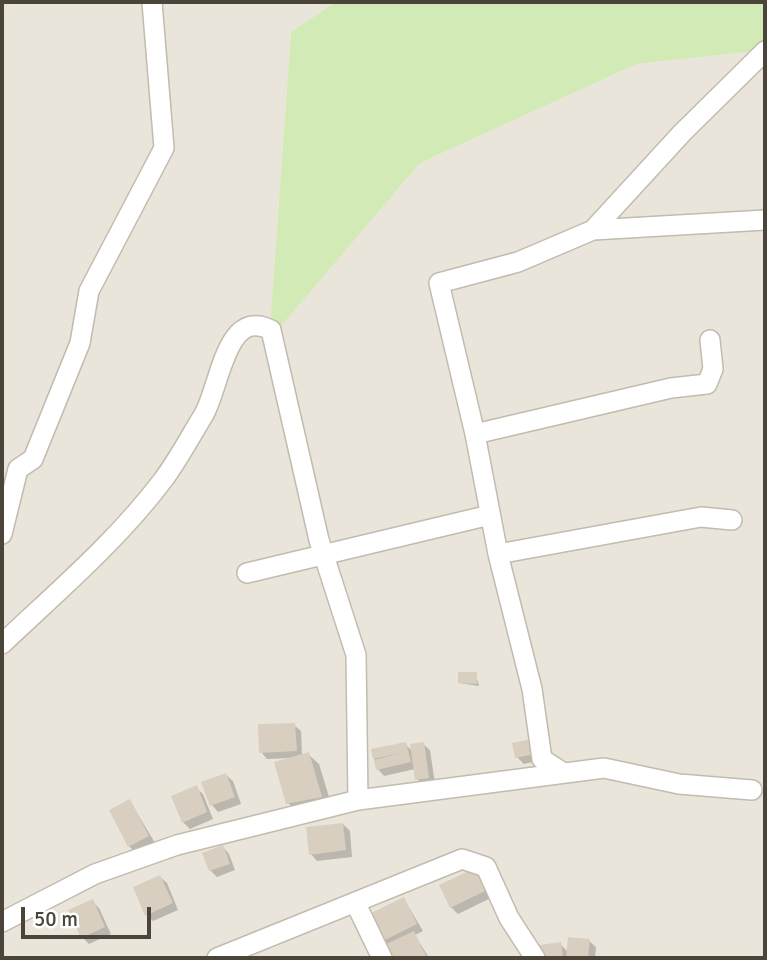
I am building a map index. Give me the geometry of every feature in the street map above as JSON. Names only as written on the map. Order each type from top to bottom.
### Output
[{"type":"street","points":[[2,534],[10,468],[33,459],[80,343],[89,291],[164,148],[152,2]]},
{"type":"street","points":[[593,230],[682,133],[765,51]]},
{"type":"street","points":[[562,772],[542,759],[532,689],[498,554],[475,434],[439,283],[519,262],[593,230],[765,220]]},
{"type":"street","points":[[2,644],[121,529],[164,479],[210,405],[231,338],[245,327],[261,325],[271,330],[323,553],[356,655],[358,800]]},
{"type":"street","points":[[475,434],[671,388],[706,384],[713,369],[710,340]]},
{"type":"street","points":[[247,573],[490,515]]},
{"type":"street","points":[[498,554],[701,517],[732,520]]},
{"type":"street","points":[[2,922],[95,874],[177,845],[358,800],[604,768],[678,784],[752,790]]},
{"type":"street","points":[[217,958],[462,859],[486,867],[509,918],[534,958]]},
{"type":"street","points":[[355,902],[382,958]]},
{"type":"shaded area","points":[[2,2],[335,2],[291,32],[269,339],[420,163],[637,64],[765,50],[765,958],[2,958]]},
{"type":"green space","points":[[335,2],[765,2],[765,50],[637,64],[420,163],[269,340],[291,32]]},
{"type":"building","points":[[458,672],[477,672],[477,684],[458,683]]},
{"type":"building","points":[[295,723],[297,751],[259,753],[258,724]]},
{"type":"building","points":[[536,738],[540,753],[515,758],[512,743]]},
{"type":"building","points":[[406,742],[411,762],[376,770],[374,760],[401,753],[373,759],[371,749]]},
{"type":"building","points":[[424,742],[429,778],[415,780],[410,744]]},
{"type":"building","points":[[309,752],[322,797],[286,804],[274,762]]},
{"type":"building","points":[[226,773],[235,797],[210,806],[201,782]]},
{"type":"building","points":[[197,785],[207,812],[182,823],[171,796]]},
{"type":"building","points":[[130,799],[149,836],[128,847],[109,810]]},
{"type":"building","points":[[343,823],[346,850],[309,855],[306,827]]},
{"type":"building","points":[[223,845],[230,864],[209,871],[202,853]]},
{"type":"building","points":[[475,868],[485,891],[450,908],[439,885]]},
{"type":"building","points":[[160,875],[173,903],[145,916],[133,887]]},
{"type":"building","points":[[404,897],[417,924],[381,942],[367,915]]},
{"type":"building","points":[[93,899],[105,927],[81,938],[68,910]]},
{"type":"building","points":[[414,931],[427,958],[390,958],[384,945]]},
{"type":"building","points":[[568,937],[590,939],[588,958],[566,958]]},
{"type":"building","points":[[561,942],[563,958],[541,958],[540,945]]}]
